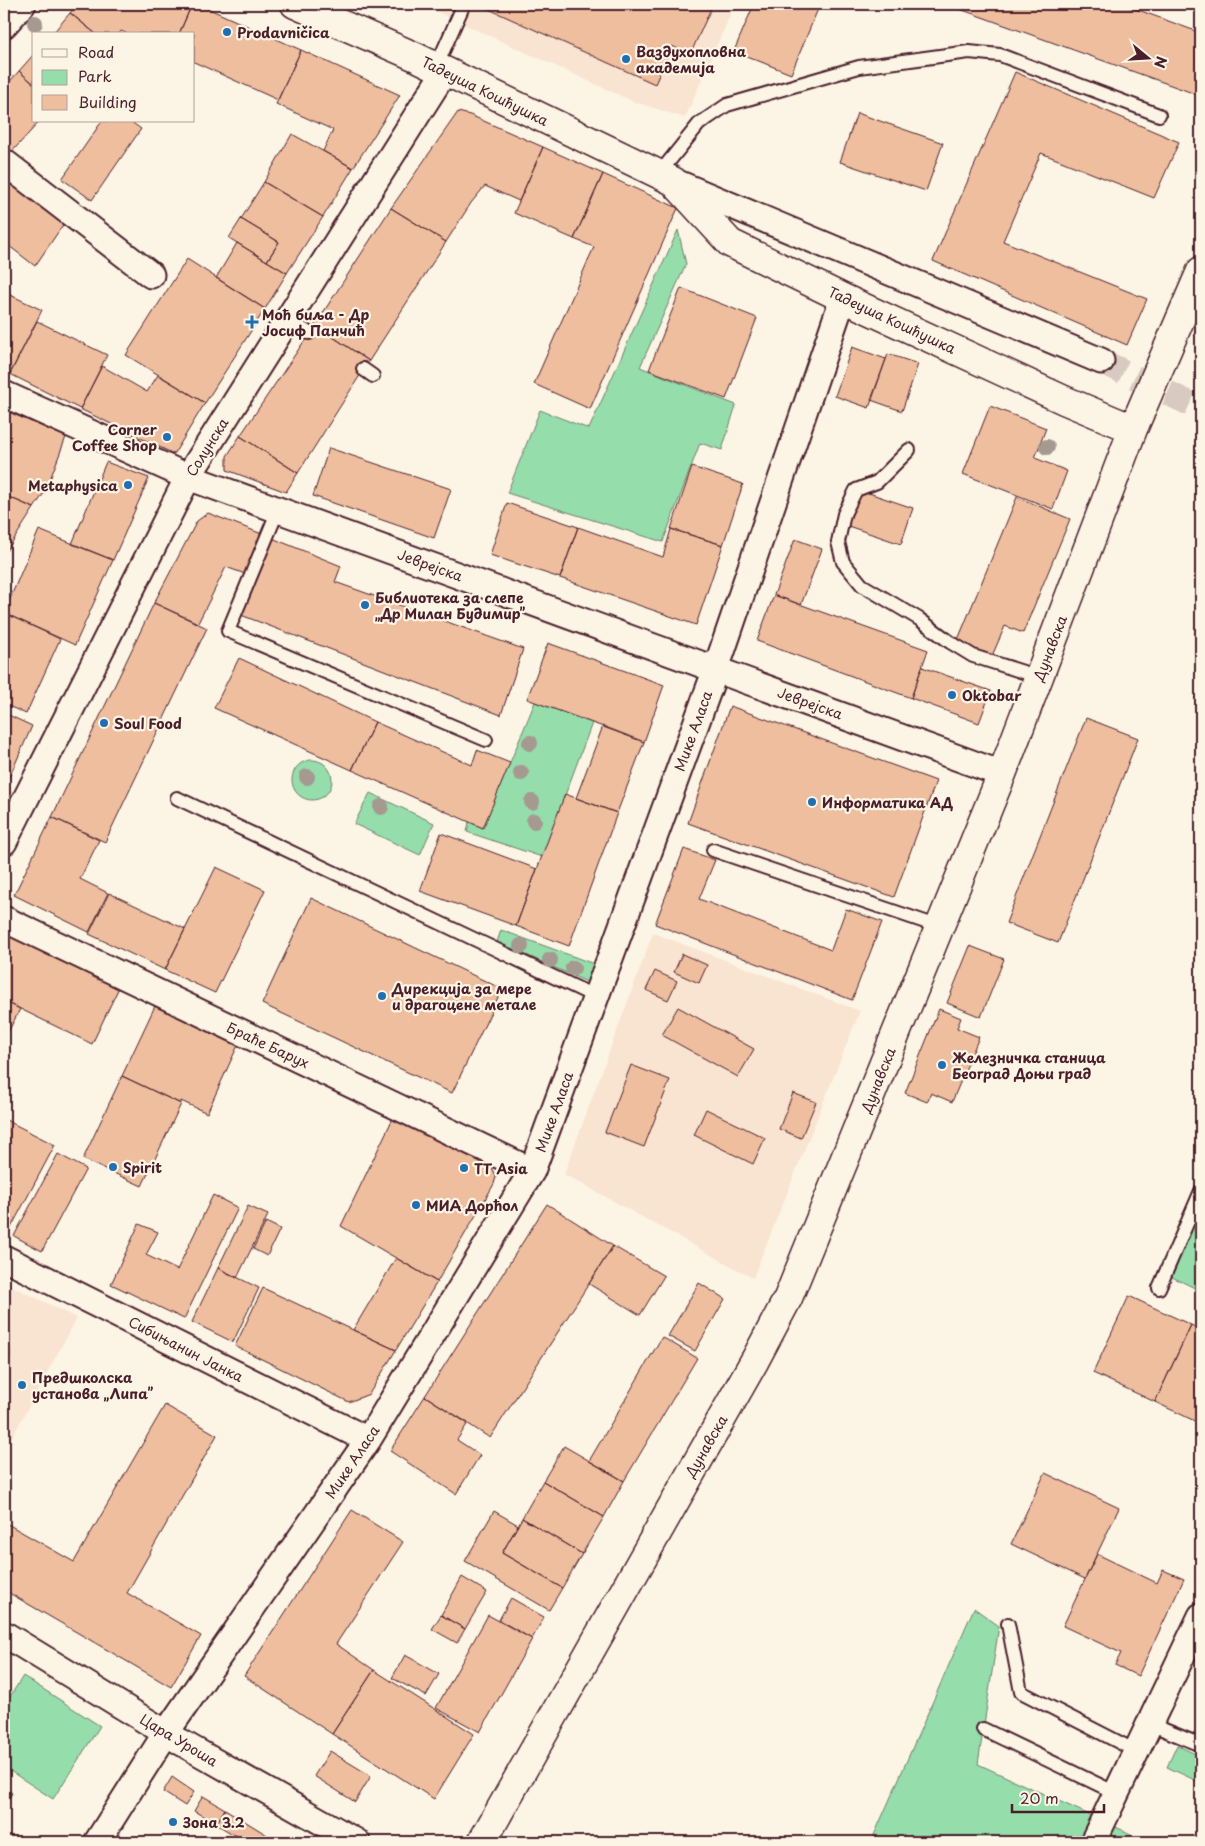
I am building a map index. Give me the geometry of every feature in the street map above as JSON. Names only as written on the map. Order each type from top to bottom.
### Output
[{"type":"main road","name":"Тадеуша Кошћушка","points":[[295,4],[440,69],[666,178],[730,243],[843,298],[1064,400],[1133,429]]},
{"type":"main road","name":"Дунавска","points":[[482,1842],[772,1331],[788,1298],[1002,774],[1133,429],[1200,277]]},
{"type":"street","points":[[4,25],[23,4]]},
{"type":"street","name":"Солунска","points":[[4,842],[188,477],[288,319],[440,69]]},
{"type":"street","points":[[4,162],[151,275]]},
{"type":"street","name":"Тадеуша Кошћушка","points":[[666,178],[1101,361]]},
{"type":"street","name":"Мике Аласа","points":[[97,1842],[166,1734],[368,1440],[532,1171],[716,669],[843,298]]},
{"type":"street","name":"Јеврејска","points":[[4,394],[188,477],[1002,774]]},
{"type":"street","name":"Браће Барух","points":[[4,919],[532,1171]]},
{"type":"street","name":"Сибињанин Јанка","points":[[4,1258],[368,1440]]},
{"type":"street","points":[[1093,1842],[1201,1616]]},
{"type":"street","name":"Цара Уроша","points":[[4,1634],[166,1734],[357,1842]]},
{"type":"lane","points":[[440,69],[464,4]]},
{"type":"lane","points":[[666,178],[699,124],[727,105],[859,67],[969,52],[1000,55],[1159,115]]},
{"type":"lane","points":[[288,319],[309,333]]},
{"type":"lane","points":[[909,450],[877,482],[856,490],[844,514],[838,542],[843,562],[862,585],[919,619],[973,656],[1039,677]]},
{"type":"lane","points":[[278,510],[228,631],[486,740]]},
{"type":"lane","points":[[177,798],[596,997]]},
{"type":"lane","points":[[713,850],[940,927]]},
{"type":"lane","points":[[1159,1288],[1201,1191]]},
{"type":"lane","points":[[1008,1624],[1021,1692],[1136,1751]]},
{"type":"lane","points":[[1150,1724],[1201,1745]]},
{"type":"lane","points":[[983,1729],[1116,1792]]},
{"type":"shaded area","name":"Ваздухопловна академија","points":[[420,4],[735,4],[685,118],[632,101]]},
{"type":"shaded area","points":[[653,933],[860,1011],[753,1278],[564,1174]]},
{"type":"shaded area","name":"Предшколска установа „Липа”","points":[[4,1282],[77,1318],[4,1452]]},
{"type":"green space","points":[[678,230],[686,264],[640,367],[736,405],[722,450],[700,443],[663,542],[507,493],[540,410],[589,429]]},
{"type":"green space","points":[[535,702],[592,723],[542,857],[467,832],[469,822],[483,828]]},
{"type":"green space","points":[[312,760],[326,766],[332,780],[326,794],[312,800],[298,794],[292,780],[298,766]]},
{"type":"green space","points":[[370,793],[434,823],[420,855],[354,824]]},
{"type":"green space","points":[[501,930],[594,964],[587,982],[497,942]]},
{"type":"green space","points":[[1201,1207],[1201,1291],[1172,1277]]},
{"type":"green space","points":[[974,1608],[999,1626],[978,1764],[1131,1834],[1127,1842],[871,1842]]},
{"type":"green space","points":[[23,1676],[100,1726],[53,1799],[4,1767],[4,1706]]},
{"type":"green space","points":[[1177,1745],[1201,1757],[1201,1783],[1167,1767]]},
{"type":"building","points":[[78,4],[192,4],[180,32],[94,32],[70,13]]},
{"type":"building","points":[[192,4],[198,4],[301,50],[278,100],[195,62],[195,32],[180,32]]},
{"type":"building","points":[[483,4],[713,4],[690,55],[672,46],[655,84],[482,6]]},
{"type":"building","points":[[754,4],[820,4],[791,74],[734,51]]},
{"type":"building","points":[[946,4],[1122,4],[1201,33],[1201,96]]},
{"type":"building","points":[[70,13],[94,32],[54,32]]},
{"type":"building","points":[[301,50],[400,95],[353,168],[323,151],[333,130],[276,104]]},
{"type":"building","points":[[32,56],[32,82],[19,71]]},
{"type":"building","points":[[19,71],[32,82],[32,122],[39,122],[8,156],[4,152],[4,88]]},
{"type":"building","points":[[1015,72],[1179,142],[1154,198],[1041,153],[1003,241],[1147,299],[1127,345],[933,261]]},
{"type":"building","points":[[458,112],[470,115],[543,147],[519,201],[485,186],[471,203],[446,242],[391,208]]},
{"type":"building","points":[[857,113],[943,143],[926,191],[840,162]]},
{"type":"building","points":[[101,122],[131,122],[141,129],[92,200],[62,179]]},
{"type":"building","points":[[292,134],[353,168],[323,217],[264,182]]},
{"type":"building","points":[[543,147],[603,174],[574,239],[514,213]]},
{"type":"building","points":[[603,174],[678,208],[590,409],[534,384],[594,247],[574,239]]},
{"type":"building","points":[[4,175],[13,182],[4,195]]},
{"type":"building","points":[[13,182],[65,222],[35,266],[4,242],[4,195]]},
{"type":"building","points":[[264,182],[323,217],[287,273],[267,261],[279,242],[241,219]]},
{"type":"building","points":[[391,208],[446,242],[369,361],[315,325]]},
{"type":"building","points":[[241,219],[279,242],[267,261],[229,238]]},
{"type":"building","points":[[237,243],[287,273],[265,309],[216,278]]},
{"type":"building","points":[[187,259],[265,309],[205,403],[126,355]]},
{"type":"building","points":[[681,288],[757,318],[726,399],[649,370]]},
{"type":"building","points":[[4,292],[42,310],[10,374],[4,371]]},
{"type":"building","points":[[37,321],[107,355],[80,409],[10,374]]},
{"type":"building","points":[[315,325],[369,361],[298,473],[240,436]]},
{"type":"building","points":[[852,347],[886,359],[869,408],[835,396]]},
{"type":"building","points":[[888,354],[918,364],[902,411],[871,400]]},
{"type":"building","points":[[102,366],[147,392],[158,375],[205,403],[174,454],[80,409]]},
{"type":"building","points":[[990,406],[1046,428],[1035,458],[1067,471],[1053,509],[963,474]]},
{"type":"building","points":[[4,410],[66,437],[46,490],[34,508],[4,495]]},
{"type":"building","points":[[240,436],[298,473],[286,492],[227,470],[227,456]]},
{"type":"building","points":[[329,448],[451,489],[434,538],[313,496]]},
{"type":"building","points":[[106,462],[149,478],[113,560],[72,544]]},
{"type":"building","points":[[692,467],[743,484],[723,545],[671,529]]},
{"type":"building","points":[[860,490],[913,508],[901,544],[848,526]]},
{"type":"building","points":[[4,495],[34,508],[4,555]]},
{"type":"building","points":[[1017,497],[1070,519],[1023,633],[1005,626],[992,656],[957,642]]},
{"type":"building","points":[[507,503],[578,527],[560,578],[490,555]]},
{"type":"building","points":[[208,513],[262,534],[245,574],[226,567],[198,623],[154,603],[197,521]]},
{"type":"building","points":[[578,527],[663,557],[671,529],[723,545],[696,625],[560,578]]},
{"type":"building","points":[[39,530],[113,560],[75,645],[4,613]]},
{"type":"building","points":[[272,538],[341,566],[335,582],[523,649],[501,715],[241,615]]},
{"type":"building","points":[[795,539],[822,549],[801,605],[774,595]]},
{"type":"building","points":[[774,595],[928,650],[911,698],[757,641]]},
{"type":"building","points":[[154,603],[207,628],[105,842],[52,817]]},
{"type":"building","points":[[4,613],[60,639],[26,714],[4,704]]},
{"type":"building","points":[[548,643],[664,685],[644,742],[527,699]]},
{"type":"building","points":[[239,658],[375,722],[352,770],[214,708]]},
{"type":"building","points":[[922,667],[991,691],[979,723],[911,698]]},
{"type":"building","name":"Информатика АД","points":[[730,706],[936,781],[894,897],[688,823]]},
{"type":"building","points":[[4,713],[32,726],[4,789]]},
{"type":"building","points":[[1086,718],[1138,738],[1058,943],[1006,923]]},
{"type":"building","points":[[375,722],[472,765],[477,750],[510,763],[483,828],[352,770]]},
{"type":"building","points":[[603,726],[644,742],[617,813],[576,798]]},
{"type":"building","points":[[565,794],[617,813],[569,946],[516,926]]},
{"type":"building","points":[[52,817],[99,840],[80,879],[108,893],[89,932],[14,895]]},
{"type":"building","points":[[441,833],[537,869],[516,926],[420,891]]},
{"type":"building","points":[[684,849],[715,860],[699,899],[831,950],[846,909],[882,922],[852,1000],[655,924]]},
{"type":"building","points":[[216,867],[265,890],[215,993],[165,970]]},
{"type":"building","points":[[109,893],[185,929],[165,970],[89,934]]},
{"type":"building","name":"Дирекција за мере и драгоцене метале","points":[[311,898],[502,989],[452,1093],[262,1004]]},
{"type":"building","points":[[4,926],[121,983],[92,1044],[4,1001]]},
{"type":"building","points":[[970,946],[1004,959],[981,1017],[947,1003]]},
{"type":"building","points":[[682,954],[707,965],[699,983],[674,972]]},
{"type":"building","points":[[655,971],[677,981],[668,1000],[646,990]]},
{"type":"building","points":[[4,1001],[20,1009],[4,1040]]},
{"type":"building","points":[[155,1006],[238,1045],[207,1113],[181,1101],[181,1104],[122,1076]]},
{"type":"building","points":[[678,1007],[754,1049],[738,1077],[662,1035]]},
{"type":"building","name":"Железничка станица Београд Доњи град","points":[[939,1009],[961,1018],[957,1028],[979,1037],[952,1102],[931,1093],[927,1102],[905,1093]]},
{"type":"building","points":[[631,1065],[670,1080],[644,1147],[605,1132]]},
{"type":"building","points":[[122,1076],[181,1104],[142,1186],[83,1159]]},
{"type":"building","points":[[793,1093],[816,1102],[801,1138],[779,1129]]},
{"type":"building","points":[[706,1109],[765,1138],[753,1164],[694,1135]]},
{"type":"building","name":"МИА Дорћол","points":[[395,1114],[489,1166],[494,1171],[496,1177],[494,1184],[437,1282],[341,1226]]},
{"type":"building","points":[[4,1119],[55,1145],[6,1237],[4,1235]]},
{"type":"building","points":[[58,1154],[86,1169],[42,1251],[14,1236]]},
{"type":"building","points":[[213,1195],[238,1208],[184,1319],[111,1284],[139,1224],[158,1232],[146,1255],[177,1270]]},
{"type":"building","points":[[547,1204],[613,1246],[490,1438],[425,1396]]},
{"type":"building","points":[[248,1206],[268,1215],[237,1278],[218,1268]]},
{"type":"building","points":[[266,1222],[280,1229],[267,1256],[253,1249]]},
{"type":"building","points":[[613,1246],[664,1276],[640,1315],[589,1284]]},
{"type":"building","points":[[396,1258],[437,1282],[396,1350],[353,1330]]},
{"type":"building","points":[[218,1268],[259,1288],[233,1342],[192,1322]]},
{"type":"building","points":[[699,1283],[725,1299],[695,1351],[668,1336]]},
{"type":"building","points":[[263,1288],[396,1350],[369,1394],[349,1402],[235,1346]]},
{"type":"building","points":[[1129,1296],[1191,1325],[1155,1402],[1093,1373]]},
{"type":"building","points":[[1191,1325],[1201,1330],[1201,1424],[1155,1402]]},
{"type":"building","points":[[4,1335],[9,1335],[10,1356],[4,1356]]},
{"type":"building","points":[[662,1337],[697,1358],[624,1481],[589,1461]]},
{"type":"building","points":[[425,1396],[468,1423],[457,1440],[480,1455],[456,1494],[390,1451]]},
{"type":"building","points":[[165,1405],[217,1435],[127,1593],[201,1636],[171,1687],[4,1590],[4,1522],[74,1562]]},
{"type":"building","points":[[564,1446],[624,1481],[604,1517],[543,1481]]},
{"type":"building","points":[[1045,1473],[1119,1508],[1085,1579],[1011,1544]]},
{"type":"building","points":[[543,1481],[604,1517],[582,1554],[522,1518]]},
{"type":"building","points":[[352,1510],[403,1542],[336,1644],[374,1670],[332,1734],[244,1676]]},
{"type":"building","points":[[494,1511],[518,1525],[502,1553],[562,1588],[549,1610],[465,1561]]},
{"type":"building","points":[[522,1518],[582,1554],[562,1588],[502,1553]]},
{"type":"building","points":[[1097,1554],[1157,1583],[1163,1570],[1184,1579],[1138,1676],[1115,1665],[1121,1653],[1063,1626]]},
{"type":"building","points":[[462,1577],[487,1592],[465,1629],[441,1615]]},
{"type":"building","points":[[511,1598],[544,1617],[532,1639],[499,1620]]},
{"type":"building","points":[[441,1615],[465,1629],[457,1643],[432,1629]]},
{"type":"building","points":[[488,1615],[532,1639],[480,1732],[436,1708]]},
{"type":"building","points":[[405,1655],[439,1674],[426,1696],[392,1678]]},
{"type":"building","points":[[374,1670],[474,1734],[434,1799],[332,1734]]},
{"type":"building","points":[[330,1751],[371,1776],[355,1802],[314,1776]]},
{"type":"building","points":[[172,1777],[194,1792],[185,1806],[163,1792]]},
{"type":"building","points":[[4,1788],[12,1793],[4,1806]]},
{"type":"building","points":[[203,1796],[225,1809],[216,1824],[194,1811]]},
{"type":"building","points":[[225,1809],[272,1838],[269,1842],[246,1842],[216,1824]]},
{"type":"tunnel","points":[[1101,361],[1201,409]]},
{"type":"place","name":"Prodavničica","points":[[227,32]]},
{"type":"place","name":"Ваздухопловна академија","points":[[626,59]]},
{"type":"place","name":"Моћ биља - Др Јосиф Панчић","points":[[252,322]]},
{"type":"place","name":"Corner Coffee Shop","points":[[167,437]]},
{"type":"place","name":"Metaphysica","points":[[128,485]]},
{"type":"place","name":"Библиотека за слепе „Др Милан Будимир”","points":[[365,605]]},
{"type":"place","name":"Oktobar","points":[[952,695]]},
{"type":"place","name":"Soul Food","points":[[104,723]]},
{"type":"place","name":"Информатика АД","points":[[812,802]]},
{"type":"place","name":"Дирекција за мере и драгоцене метале","points":[[382,996]]},
{"type":"place","name":"Железничка станица Београд Доњи град","points":[[942,1065]]},
{"type":"place","name":"Spirit","points":[[113,1167]]},
{"type":"place","name":"TT Asia","points":[[464,1168]]},
{"type":"place","name":"МИА Дорћол","points":[[416,1205]]},
{"type":"place","name":"Предшколска установа „Липа”","points":[[22,1385]]},
{"type":"place","name":"Зона 3.2","points":[[173,1822]]}]
